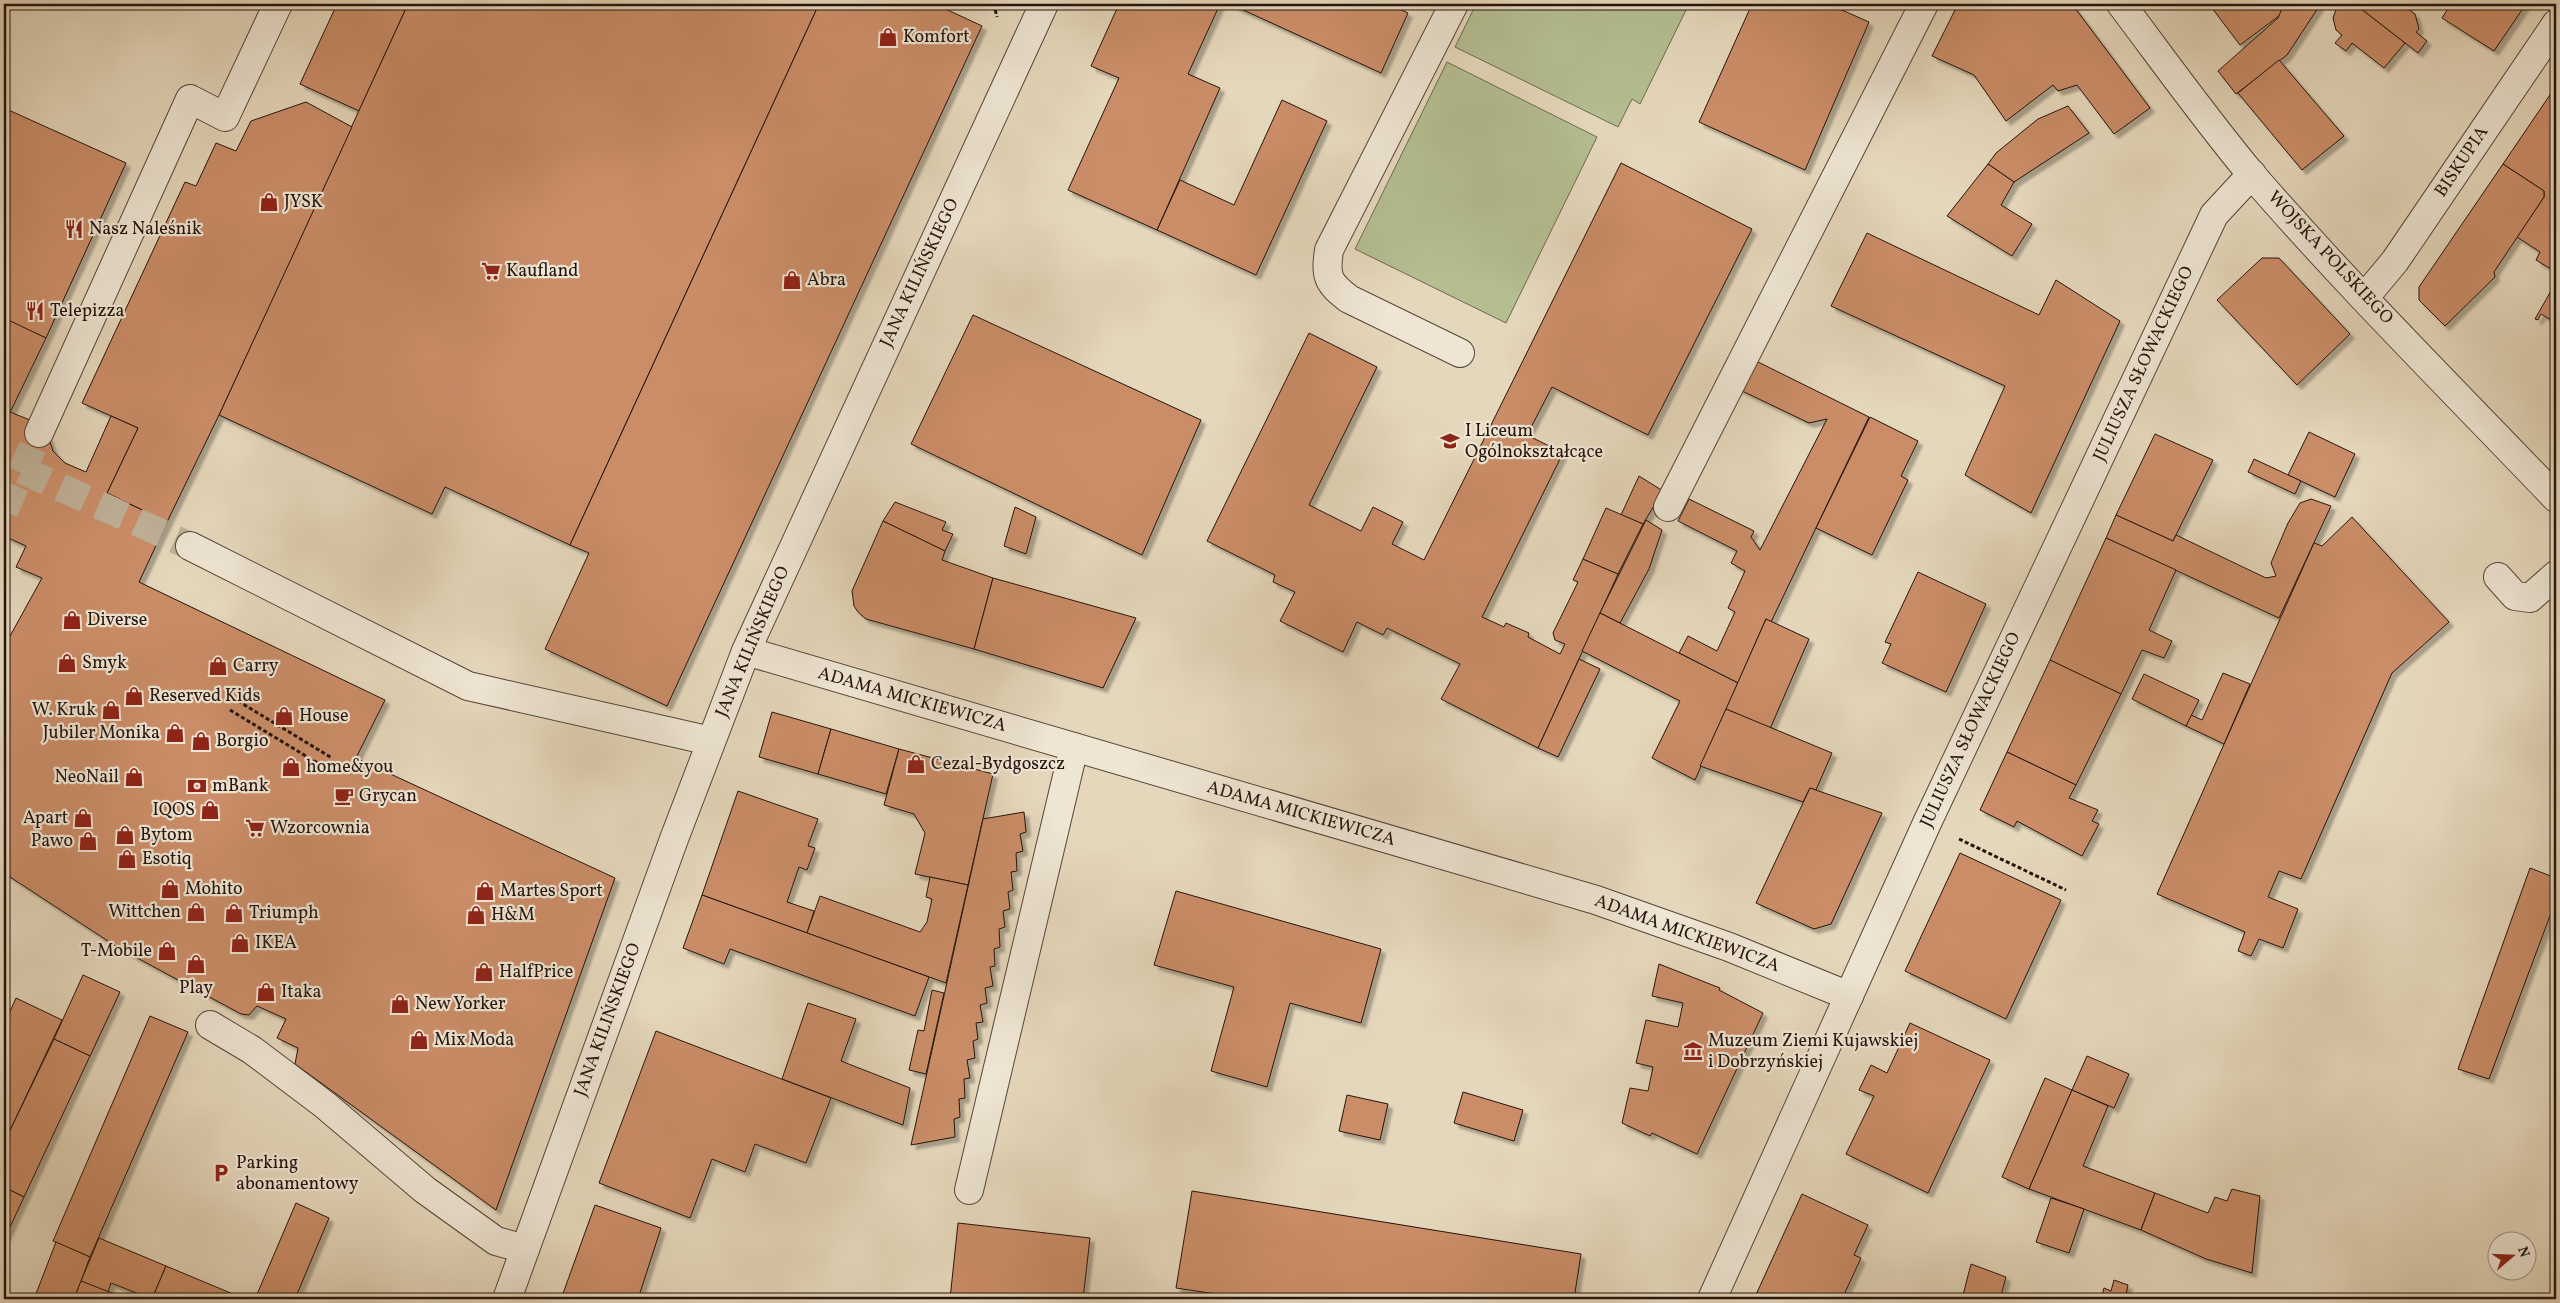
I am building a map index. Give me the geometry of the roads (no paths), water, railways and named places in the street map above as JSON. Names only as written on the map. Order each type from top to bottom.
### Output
[{"type":"street","points":[[39,433],[190,99],[225,117],[278,4]]},
{"type":"street","name":"JANA KILIŃSKIEGO","points":[[507,1299],[746,651],[1044,4]]},
{"type":"street","points":[[1454,4],[1329,250],[1326,270],[1333,287],[1349,299],[1460,353]]},
{"type":"street","points":[[1668,507],[1924,4]]},
{"type":"street","name":"WOJSKA POLSKIEGO","points":[[2120,4],[2211,124],[2252,174],[2365,297],[2556,498]]},
{"type":"street","name":"BISKUPIA","points":[[2365,297],[2395,261],[2556,24]]},
{"type":"street","name":"JULIUSZA SŁOWACKIEGO","points":[[1712,1299],[1927,823],[2214,215],[2252,174]]},
{"type":"street","points":[[190,546],[468,686],[712,741]]},
{"type":"street","points":[[2498,577],[2515,596],[2530,598],[2556,575]]},
{"type":"street","name":"ADAMA MICKIEWICZA","points":[[746,651],[1596,900],[1730,947],[1849,996]]},
{"type":"street","points":[[969,1190],[1074,747]]},
{"type":"street","points":[[210,1024],[252,1050],[325,1105],[425,1190],[496,1241],[525,1249]]},
{"type":"tunnel","points":[[4,511],[39,433]]},
{"type":"tunnel","points":[[22,470],[190,546]]},
{"type":"place","name":"Komfort","points":[[888,37]]},
{"type":"place","name":"JYSK","points":[[269,202]]},
{"type":"place","name":"Nasz Naleśnik","points":[[74,229]]},
{"type":"place","name":"Kaufland","points":[[491,271]]},
{"type":"place","name":"Abra","points":[[792,280]]},
{"type":"place","name":"Telepizza","points":[[35,311]]},
{"type":"place","name":"I Liceum Ogólnokształcące","points":[[1450,441]]},
{"type":"place","name":"Diverse","points":[[72,620]]},
{"type":"place","name":"Smyk","points":[[67,663]]},
{"type":"place","name":"Carry","points":[[218,666]]},
{"type":"place","name":"Reserved Kids","points":[[134,696]]},
{"type":"place","name":"W. Kruk","points":[[111,710]]},
{"type":"place","name":"House","points":[[284,716]]},
{"type":"place","name":"Jubiler Monika","points":[[175,733]]},
{"type":"place","name":"Borgio","points":[[201,741]]},
{"type":"place","name":"Cezal-Bydgoszcz","points":[[916,764]]},
{"type":"place","name":"home&you","points":[[291,767]]},
{"type":"place","name":"NeoNail","points":[[134,777]]},
{"type":"place","name":"mBank","points":[[197,786]]},
{"type":"place","name":"Grycan","points":[[344,796]]},
{"type":"place","name":"IQOS","points":[[210,810]]},
{"type":"place","name":"Apart","points":[[83,818]]},
{"type":"place","name":"Wzorcownia","points":[[255,828]]},
{"type":"place","name":"Bytom","points":[[125,835]]},
{"type":"place","name":"Pawo","points":[[88,841]]},
{"type":"place","name":"Esotiq","points":[[127,859]]},
{"type":"place","name":"Mohito","points":[[170,889]]},
{"type":"place","name":"Martes Sport","points":[[485,891]]},
{"type":"place","name":"Wittchen","points":[[196,912]]},
{"type":"place","name":"Triumph","points":[[234,913]]},
{"type":"place","name":"H&M","points":[[476,915]]},
{"type":"place","name":"IKEA","points":[[240,943]]},
{"type":"place","name":"T-Mobile","points":[[167,951]]},
{"type":"place","name":"Play","points":[[196,964]]},
{"type":"place","name":"HalfPrice","points":[[484,972]]},
{"type":"place","name":"Itaka","points":[[266,992]]},
{"type":"place","name":"New Yorker","points":[[400,1004]]},
{"type":"place","name":"Mix Moda","points":[[419,1040]]},
{"type":"place","name":"Muzeum Ziemi Kujawskiej i Dobrzyńskiej","points":[[1693,1051]]},
{"type":"place","name":"Parking abonamentowy","points":[[221,1173]]}]
